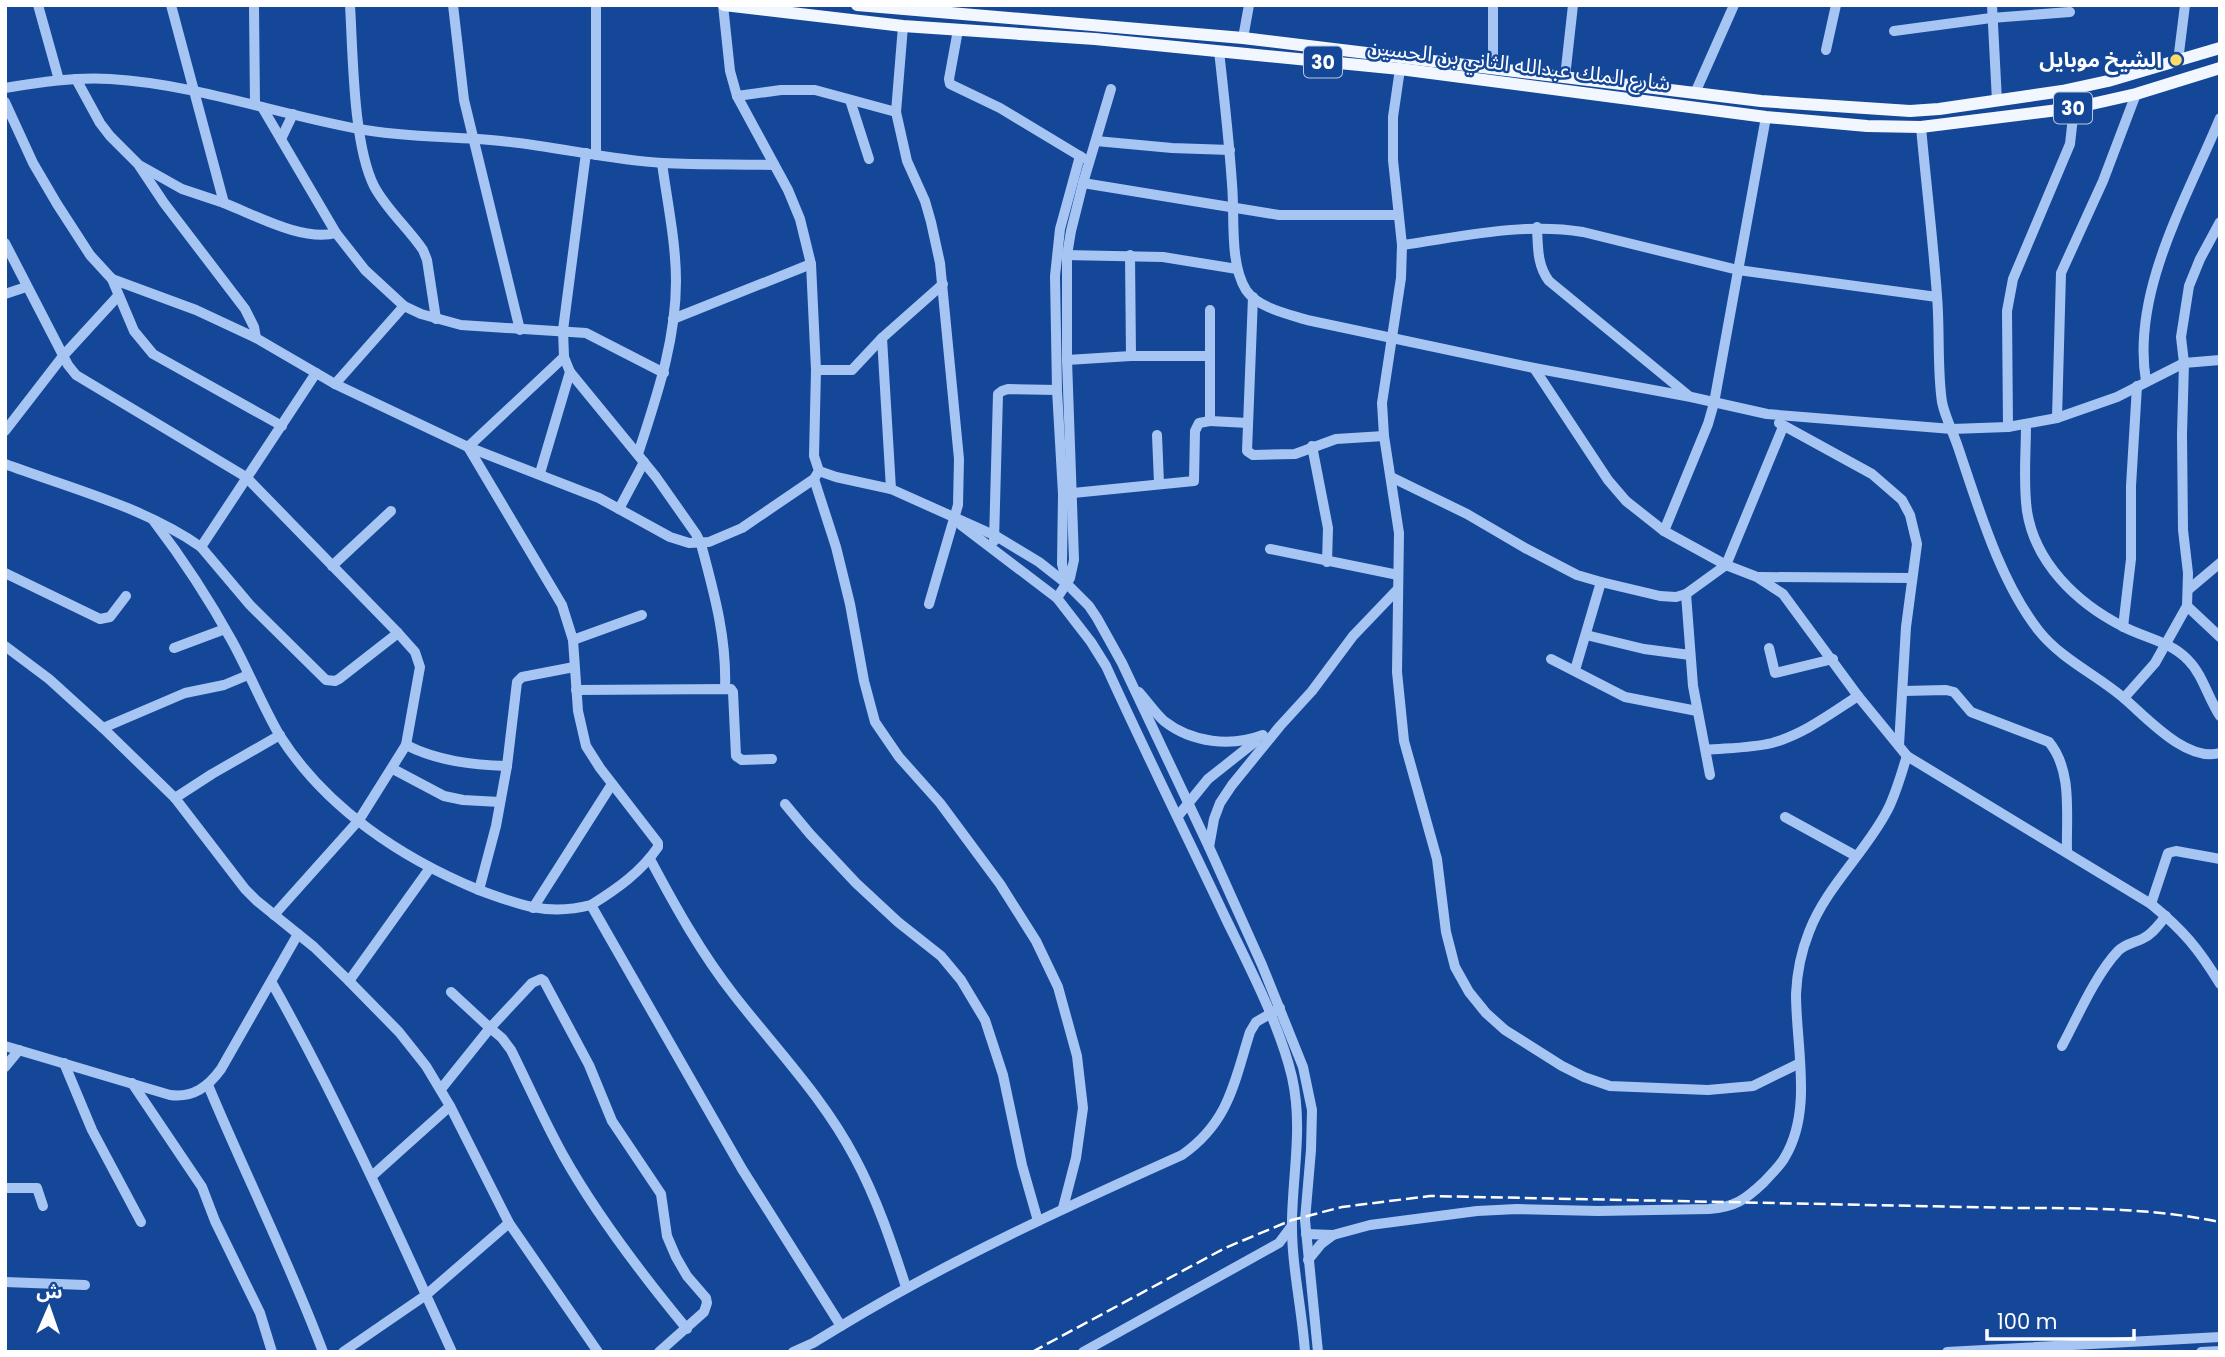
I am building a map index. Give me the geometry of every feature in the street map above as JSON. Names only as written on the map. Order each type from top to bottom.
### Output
[{"type":"main road","name":"شارع الملك عبدالله الثاني بن الحسين","points":[[724,5],[904,26],[1219,51],[1628,91],[1666,96],[1766,117],[1841,124],[1921,127],[2074,108],[2136,94],[2220,68]]},
{"type":"main road","name":"شارع الملك عبدالله الثاني بن الحسين","points":[[857,5],[964,10],[1007,19],[1243,38],[1565,77],[1628,91]]},
{"type":"main road","name":"شارع الملك عبدالله الثاني بن الحسين","points":[[1666,96],[1695,93],[1818,106],[1910,110],[1997,101],[2108,81],[2220,48]]},
{"type":"street","points":[[38,5],[59,80]]},
{"type":"street","points":[[171,5],[224,203]]},
{"type":"street","points":[[350,5],[359,130],[372,182],[417,241],[427,260],[436,319]]},
{"type":"street","points":[[453,5],[460,78],[520,330]]},
{"type":"street","points":[[596,5],[591,154],[563,330],[564,357],[570,372],[668,493],[701,544],[724,641],[725,689]]},
{"type":"street","points":[[724,5],[727,53],[737,96],[800,219],[811,264],[816,370],[814,456],[875,722],[899,757],[940,803],[1000,884],[1036,941],[1058,987],[1077,1056],[1083,1108],[1076,1158],[1063,1209]]},
{"type":"street","points":[[1007,19],[1010,5]]},
{"type":"street","points":[[1243,38],[1249,5]]},
{"type":"street","points":[[1493,5],[1493,69]]},
{"type":"street","points":[[1565,77],[1573,5]]},
{"type":"street","points":[[1695,93],[1734,5]]},
{"type":"street","points":[[1826,50],[1836,5]]},
{"type":"street","points":[[1992,5],[1997,101]]},
{"type":"street","points":[[2178,61],[2185,5]]},
{"type":"street","points":[[254,7],[258,106],[337,233],[365,270],[404,306],[436,319],[481,328],[578,331],[664,373]]},
{"type":"street","points":[[1894,31],[1991,18],[2070,12]]},
{"type":"street","points":[[904,26],[896,112],[907,161],[925,201],[931,222],[943,284],[959,459],[959,499],[929,604]]},
{"type":"street","points":[[958,30],[950,84],[1000,108],[1085,159]]},
{"type":"street","points":[[1219,51],[1230,150],[1237,269],[1246,290],[1253,297],[1281,312],[1307,320],[1534,368],[1767,414],[1952,429],[2008,427],[2057,418],[2096,405],[2184,363],[2220,360]]},
{"type":"street","points":[[1399,69],[1393,127],[1395,189],[1402,245],[1401,278],[1382,403],[1384,436],[1399,533],[1396,672],[1404,741],[1437,859],[1446,932],[1455,967],[1469,992],[1486,1013],[1505,1030],[1562,1066],[1610,1086],[1708,1090],[1753,1086],[1800,1063]]},
{"type":"street","points":[[76,79],[110,136],[138,164],[164,203],[245,309],[256,338]]},
{"type":"street","points":[[5,88],[59,80],[130,80],[193,91],[359,130],[409,136],[473,138],[662,163],[774,165]]},
{"type":"street","points":[[737,96],[801,89],[896,112]]},
{"type":"street","points":[[1057,598],[1067,584],[1074,560],[1060,229],[1085,159],[1097,141],[1111,89]]},
{"type":"street","points":[[2057,418],[2061,273],[2103,181],[2136,94]]},
{"type":"street","points":[[850,100],[869,159]]},
{"type":"street","points":[[5,102],[33,163],[57,204],[90,256],[112,279],[134,331],[153,354],[282,426]]},
{"type":"street","points":[[2008,427],[2009,294],[2070,144],[2074,108]]},
{"type":"street","points":[[281,139],[293,114]]},
{"type":"street","points":[[1664,531],[1714,403],[1766,117]]},
{"type":"street","points":[[2123,627],[2131,573],[2131,486],[2148,305],[2155,271],[2220,118]]},
{"type":"street","points":[[1921,127],[1945,414],[1989,535],[2020,603],[2054,647],[2124,698],[2155,727],[2191,751],[2215,755],[2220,753]]},
{"type":"street","points":[[1097,141],[1230,150]]},
{"type":"street","points":[[1067,584],[1062,564],[1063,494],[1057,390],[1062,255],[1083,183],[1085,159]]},
{"type":"street","points":[[619,509],[641,458],[664,373],[673,319],[675,267],[662,163]]},
{"type":"street","points":[[138,164],[182,189],[305,233],[325,236],[337,233]]},
{"type":"street","points":[[1083,183],[1279,215],[1398,215]]},
{"type":"street","points":[[2124,698],[2147,674],[2187,606],[2183,530],[2184,363],[2181,337],[2189,286],[2220,222]]},
{"type":"street","points":[[1402,245],[1537,228],[1583,232],[1738,270],[1937,297]]},
{"type":"street","points":[[1537,228],[1539,262],[1549,281],[1691,397]]},
{"type":"street","points":[[5,243],[72,372],[246,477],[415,652],[420,667],[406,745],[359,820],[274,915]]},
{"type":"street","points":[[1062,255],[1181,258],[1237,269]]},
{"type":"street","points":[[1130,255],[1131,356]]},
{"type":"street","points":[[673,319],[811,264]]},
{"type":"street","points":[[112,279],[184,304],[256,338],[335,384],[468,447],[540,473],[619,509],[670,537],[701,544],[718,540],[742,528],[817,475],[836,477],[891,489],[943,512],[1057,598],[1091,642],[1106,667],[1178,816],[1287,1058],[1296,1099],[1298,1146],[1292,1223],[1293,1254],[1305,1352]]},
{"type":"street","points":[[816,370],[851,370],[943,284]]},
{"type":"street","points":[[5,294],[26,287]]},
{"type":"street","points":[[5,431],[64,356],[118,296]]},
{"type":"street","points":[[1253,297],[1246,448],[1253,455],[1295,454],[1336,439],[1384,436]]},
{"type":"street","points":[[335,384],[404,306]]},
{"type":"street","points":[[1210,310],[1210,421]]},
{"type":"street","points":[[883,338],[891,489]]},
{"type":"street","points":[[1067,360],[1131,356],[1210,356]]},
{"type":"street","points":[[468,447],[564,357]]},
{"type":"street","points":[[1534,368],[1608,480],[1626,501],[1664,531],[1726,565],[1757,577],[1783,594],[1858,696],[1907,756],[2151,904],[2184,932],[2220,984]]},
{"type":"street","points":[[540,473],[570,372]]},
{"type":"street","points":[[201,547],[316,373]]},
{"type":"street","points":[[992,548],[996,536],[998,394],[1009,389],[1057,390]]},
{"type":"street","points":[[1767,414],[1783,427],[1857,465],[1887,486],[1902,500],[1910,515],[1916,532],[1916,557],[1906,627],[1899,745]]},
{"type":"street","points":[[1073,493],[1194,481],[1195,431],[1199,423],[1248,423]]},
{"type":"street","points":[[2026,425],[2027,510],[2039,546],[2052,568],[2068,589],[2097,611],[2123,627],[2176,649],[2189,660],[2220,716]]},
{"type":"street","points":[[1391,477],[1467,514],[1567,570],[1601,582],[1660,596],[1676,597],[1686,594],[1726,565],[1783,427]]},
{"type":"street","points":[[1157,435],[1159,483]]},
{"type":"street","points":[[1312,446],[1328,528],[1327,562]]},
{"type":"street","points":[[153,520],[198,584],[225,629],[280,735],[318,785],[373,832],[429,868],[479,890],[533,908],[558,911],[591,905],[617,889],[650,859],[658,843],[586,746],[579,721],[573,640],[562,605],[468,447]]},
{"type":"street","points":[[5,464],[153,520],[201,547],[250,605],[326,680],[339,679],[398,634]]},
{"type":"street","points":[[332,566],[391,511]]},
{"type":"street","points":[[954,519],[996,536],[1039,562],[1089,606],[1132,684],[1209,847],[1280,1008],[1303,1068],[1312,1110],[1305,1220],[1318,1352]]},
{"type":"street","points":[[1270,549],[1398,575]]},
{"type":"street","points":[[2188,590],[2220,562]]},
{"type":"street","points":[[5,573],[100,619],[110,617],[126,596]]},
{"type":"street","points":[[1757,577],[1912,578]]},
{"type":"street","points":[[1575,670],[1601,582]]},
{"type":"street","points":[[1209,847],[1214,819],[1220,803],[1232,785],[1312,691],[1353,636],[1397,590]]},
{"type":"street","points":[[1686,594],[1697,711],[1710,775]]},
{"type":"street","points":[[2187,606],[2220,637]]},
{"type":"street","points":[[573,640],[642,615]]},
{"type":"street","points":[[174,648],[225,629]]},
{"type":"street","points":[[1586,635],[1644,649],[1690,655]]},
{"type":"street","points":[[5,646],[49,679],[175,798],[245,889],[349,981],[411,1047],[441,1089],[509,1223],[598,1352]]},
{"type":"street","points":[[1769,648],[1775,673],[1833,659]]},
{"type":"street","points":[[1550,659],[1630,698],[1697,711]]},
{"type":"street","points":[[479,890],[491,851],[507,766],[517,682],[522,677],[574,667]]},
{"type":"street","points":[[103,728],[185,693],[224,685],[248,675]]},
{"type":"street","points":[[1132,684],[1164,720],[1189,735],[1211,741],[1248,741],[1280,726]]},
{"type":"street","points":[[576,690],[733,691],[736,756],[742,760],[772,760]]},
{"type":"street","points":[[1903,691],[1954,692],[1971,712],[2049,742],[2061,761],[2065,774],[2067,851]]},
{"type":"street","points":[[1706,750],[1768,744],[1786,738],[1805,730],[1858,696]]},
{"type":"street","points":[[175,798],[280,735]]},
{"type":"street","points":[[1178,816],[1208,779],[1263,735]]},
{"type":"street","points":[[406,745],[430,756],[454,761],[507,766]]},
{"type":"street","points":[[1306,1234],[1333,1235],[1370,1225],[1477,1211],[1709,1209],[1741,1202],[1784,1159],[1796,1129],[1800,1102],[1800,1063],[1796,993],[1802,951],[1810,928],[1886,812],[1907,756]]},
{"type":"street","points":[[393,769],[444,796],[500,802]]},
{"type":"street","points":[[533,908],[612,784]]},
{"type":"street","points":[[785,804],[856,883],[949,964],[967,990],[985,1020],[1003,1075],[1022,1165],[1038,1221]]},
{"type":"street","points":[[1785,817],[1856,856]]},
{"type":"street","points":[[2151,904],[2168,853],[2176,851],[2220,859]]},
{"type":"street","points":[[650,859],[679,914],[713,965],[734,995],[806,1082],[856,1158],[906,1287]]},
{"type":"street","points":[[349,981],[429,868]]},
{"type":"street","points":[[591,905],[742,1169],[841,1325]]},
{"type":"street","points":[[2062,1046],[2097,982],[2117,952],[2125,945],[2154,931],[2166,916]]},
{"type":"street","points":[[5,1046],[179,1096],[195,1093],[208,1085],[221,1069],[298,934]]},
{"type":"street","points":[[441,1089],[490,1028],[532,983],[541,979],[544,981],[589,1065],[608,1113],[661,1194],[667,1236],[676,1257],[687,1276],[706,1298],[704,1312],[659,1352]]},
{"type":"street","points":[[272,983],[310,1050],[372,1176],[452,1352]]},
{"type":"street","points":[[452,992],[502,1038],[510,1049],[563,1154],[587,1193],[646,1277],[687,1329]]},
{"type":"street","points":[[793,1352],[813,1343],[906,1287],[1063,1209],[1182,1155],[1194,1146],[1220,1117],[1256,1022],[1280,1008]]},
{"type":"street","points":[[5,1067],[19,1050]]},
{"type":"street","points":[[64,1063],[92,1130],[141,1222]]},
{"type":"street","points":[[132,1083],[202,1187],[215,1221],[260,1313],[272,1352]]},
{"type":"street","points":[[208,1085],[307,1309],[323,1352]]},
{"type":"street","points":[[372,1176],[450,1106]]},
{"type":"street","points":[[5,1188],[37,1188],[43,1206]]},
{"type":"street","points":[[1083,1352],[1273,1247],[1283,1239],[1292,1223],[1305,1220]]},
{"type":"street","points":[[343,1352],[426,1295],[509,1223]]},
{"type":"street","points":[[1308,1260],[1321,1244],[1333,1235]]},
{"type":"street","points":[[1273,1247],[1282,1247],[1293,1254]]},
{"type":"street","points":[[5,1282],[85,1285]]},
{"type":"street","points":[[1947,1352],[2220,1337]]},
{"type":"street","points":[[2201,1352],[2220,1351]]},
{"type":"railway","points":[[1032,1352],[1225,1248],[1292,1220],[1342,1207],[1430,1196],[2093,1209],[2144,1211],[2220,1222]]},
{"type":"place","name":"الشيخ موبايل","points":[[2176,60]]}]
